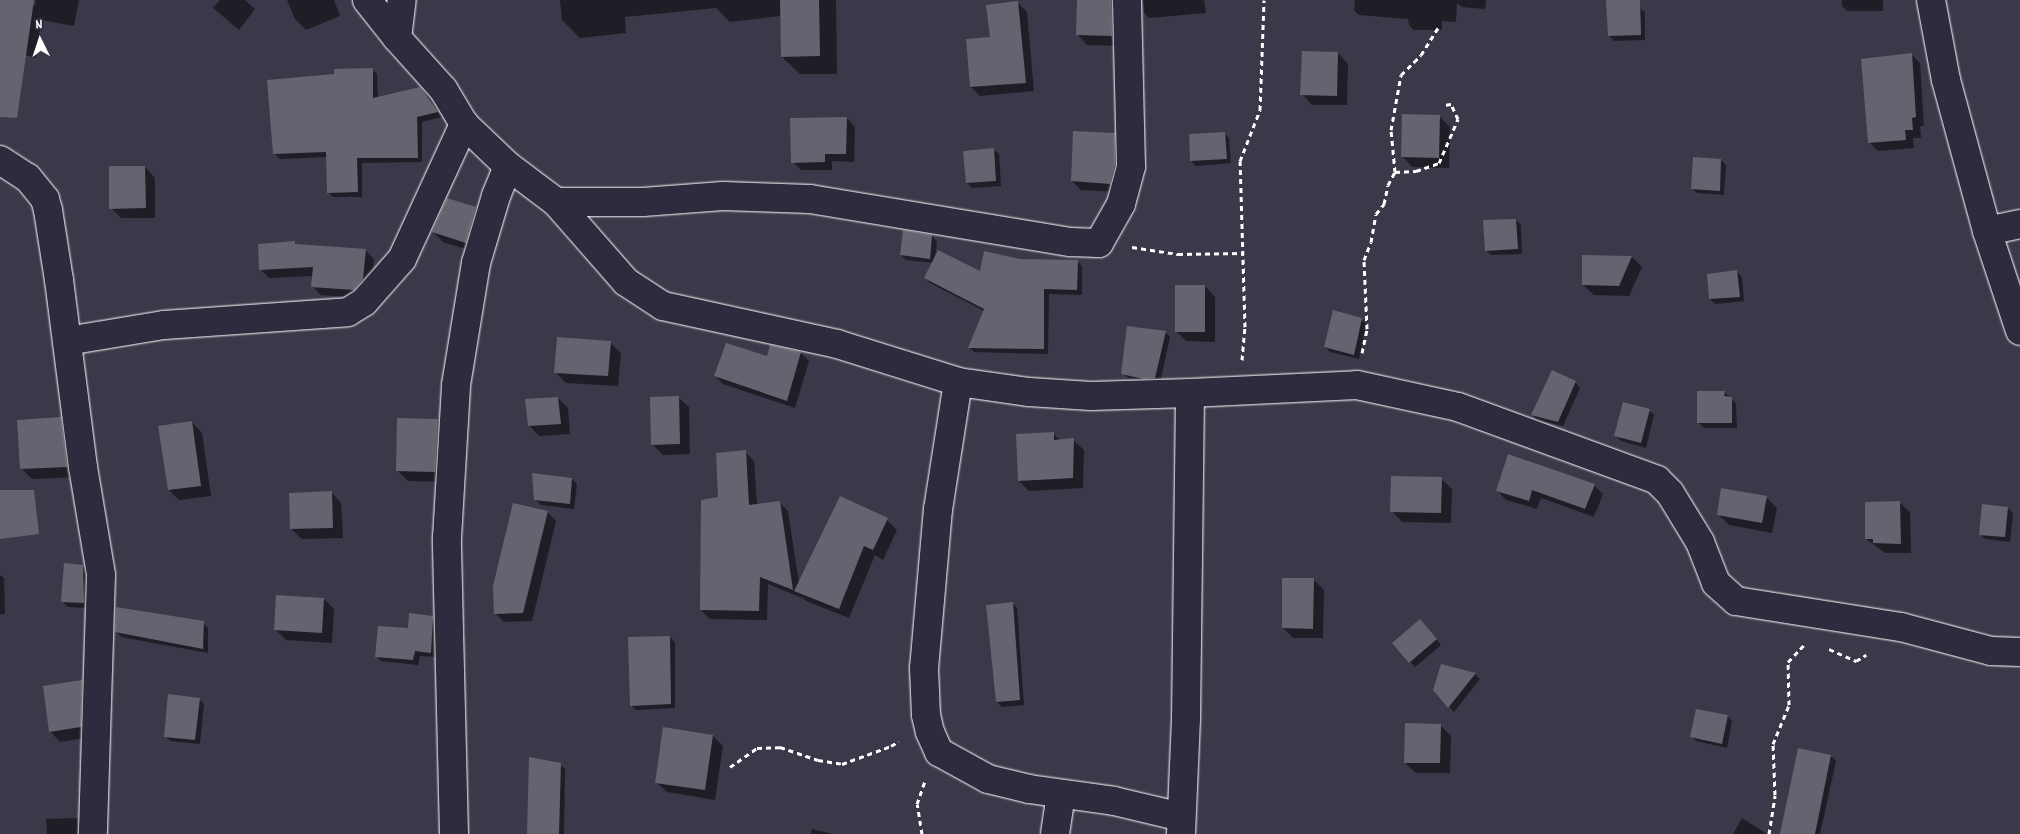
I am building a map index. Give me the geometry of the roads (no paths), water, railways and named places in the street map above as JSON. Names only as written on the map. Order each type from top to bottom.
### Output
[{"type":"street","points":[[367,0],[397,38],[443,89],[464,124],[508,166],[556,202],[626,282],[664,306],[838,344],[958,382],[1029,392],[1091,396],[1240,392],[1356,385],[1458,407],[1657,480],[1670,493],[1700,542],[1716,583],[1736,601],[1901,627],[1991,651],[2020,652]]},
{"type":"street","points":[[397,38],[402,0]]},
{"type":"street","points":[[556,202],[643,202],[723,196],[810,199],[1070,242],[1099,243],[1121,204],[1131,166],[1127,0]]},
{"type":"street","points":[[1931,0],[1946,80],[1987,231],[2020,331]]},
{"type":"street","points":[[67,341],[164,325],[348,312],[364,302],[402,259],[464,124]]},
{"type":"street","points":[[0,160],[28,178],[44,199],[59,280],[82,467],[101,575],[92,834]]},
{"type":"street","points":[[454,834],[447,538],[456,385],[476,263],[496,196],[508,166]]},
{"type":"street","points":[[1987,231],[2020,224]]},
{"type":"street","points":[[958,382],[938,509],[924,668],[926,715],[930,732],[939,752],[988,779],[1029,789],[1114,801],[1181,826],[1186,719],[1190,393]]},
{"type":"street","points":[[1055,834],[1061,794]]}]
